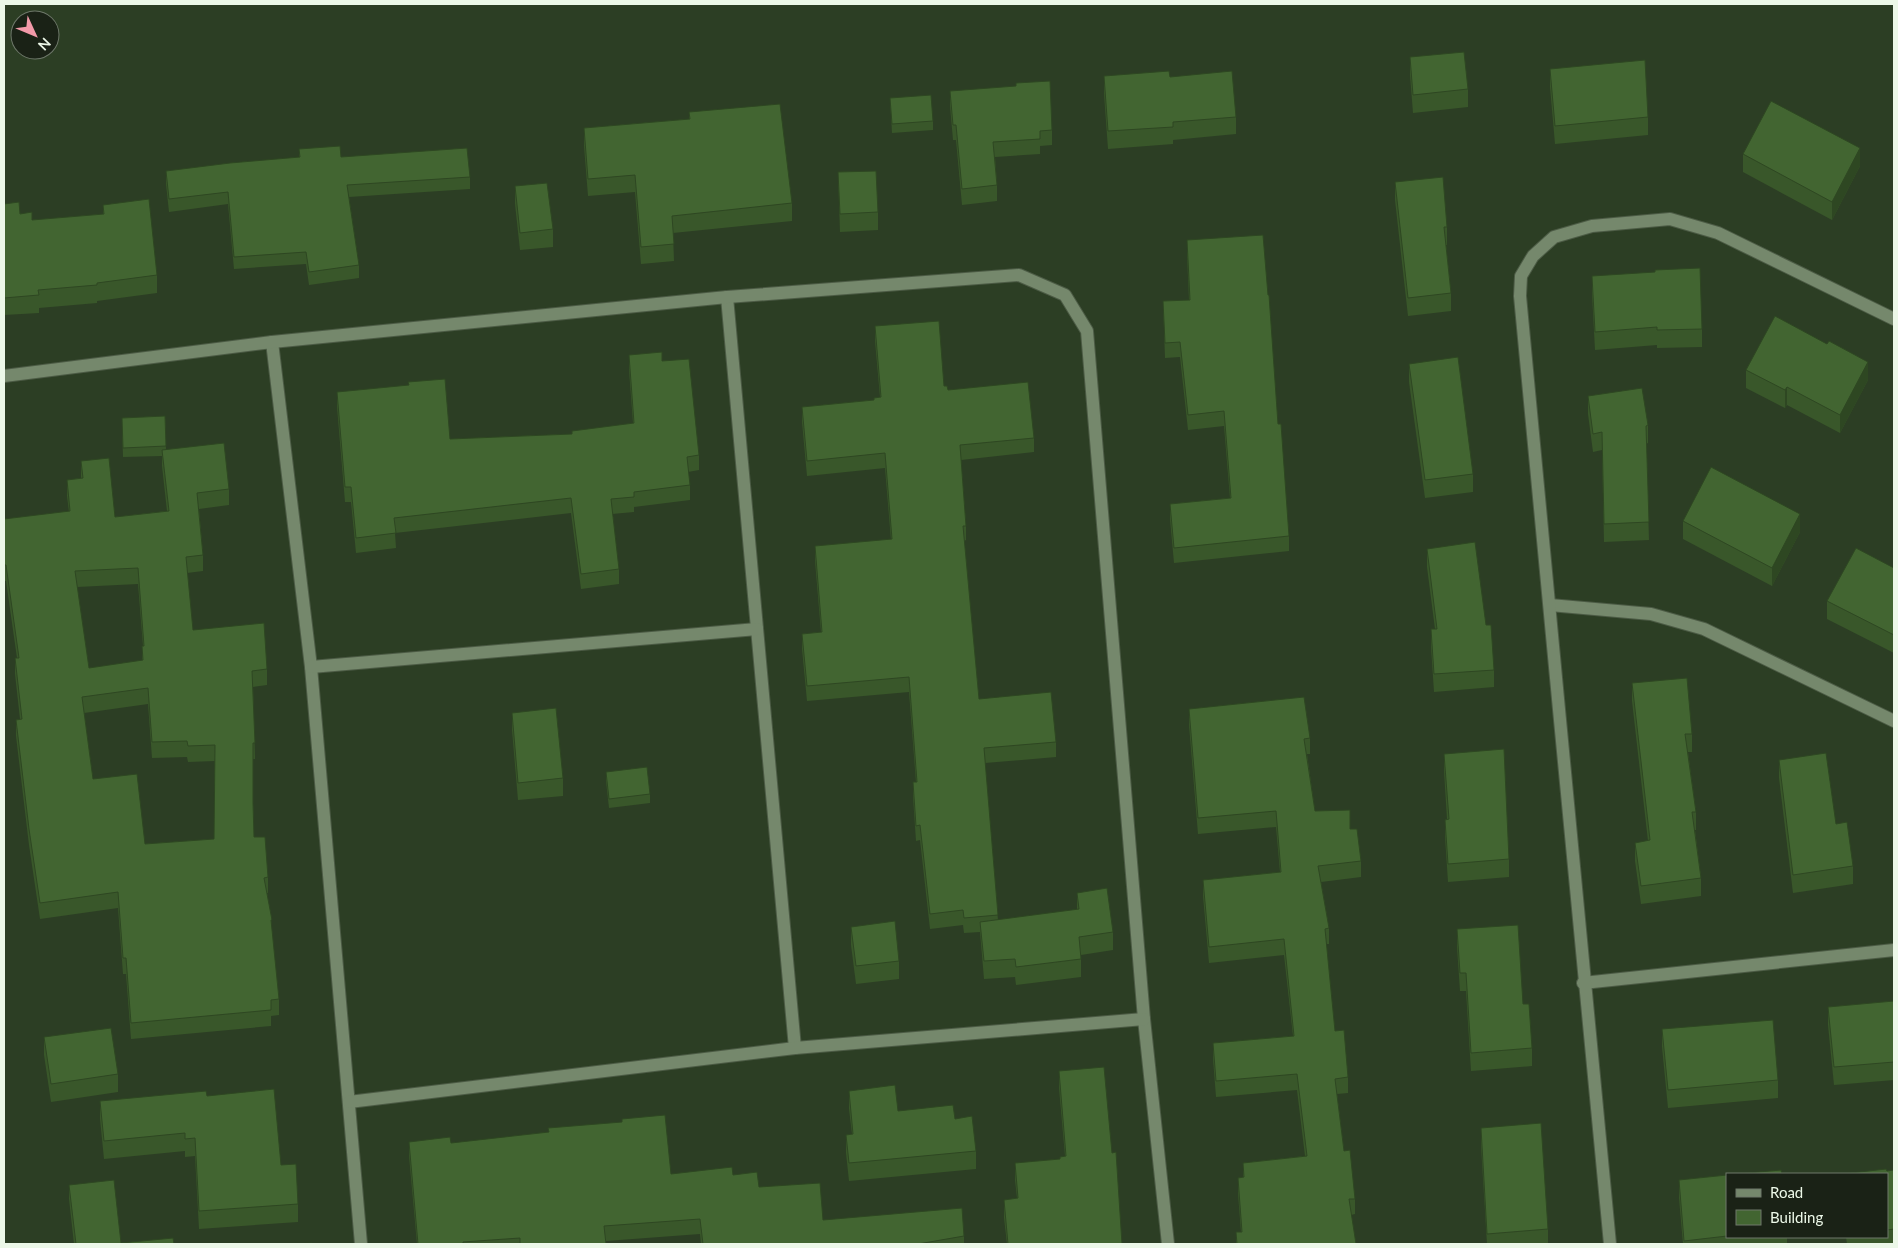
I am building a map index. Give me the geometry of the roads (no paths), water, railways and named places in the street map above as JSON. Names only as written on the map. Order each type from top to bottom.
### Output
[{"type":"street","points":[[1610,1244],[1583,983],[1550,605],[1520,296],[1521,276],[1533,256],[1554,237],[1592,226],[1670,219],[1718,233],[1894,319]]},
{"type":"street","points":[[4,376],[272,342],[727,297],[1019,275],[1065,295],[1087,331],[1144,1019],[1168,1244]]},
{"type":"street","points":[[727,297],[795,1048]]},
{"type":"street","points":[[272,342],[311,667],[361,1244]]},
{"type":"street","points":[[1550,605],[1651,614],[1704,629],[1894,721]]},
{"type":"street","points":[[311,667],[757,629]]},
{"type":"street","points":[[1583,983],[1894,950]]},
{"type":"street","points":[[350,1102],[795,1048],[1144,1019]]}]
